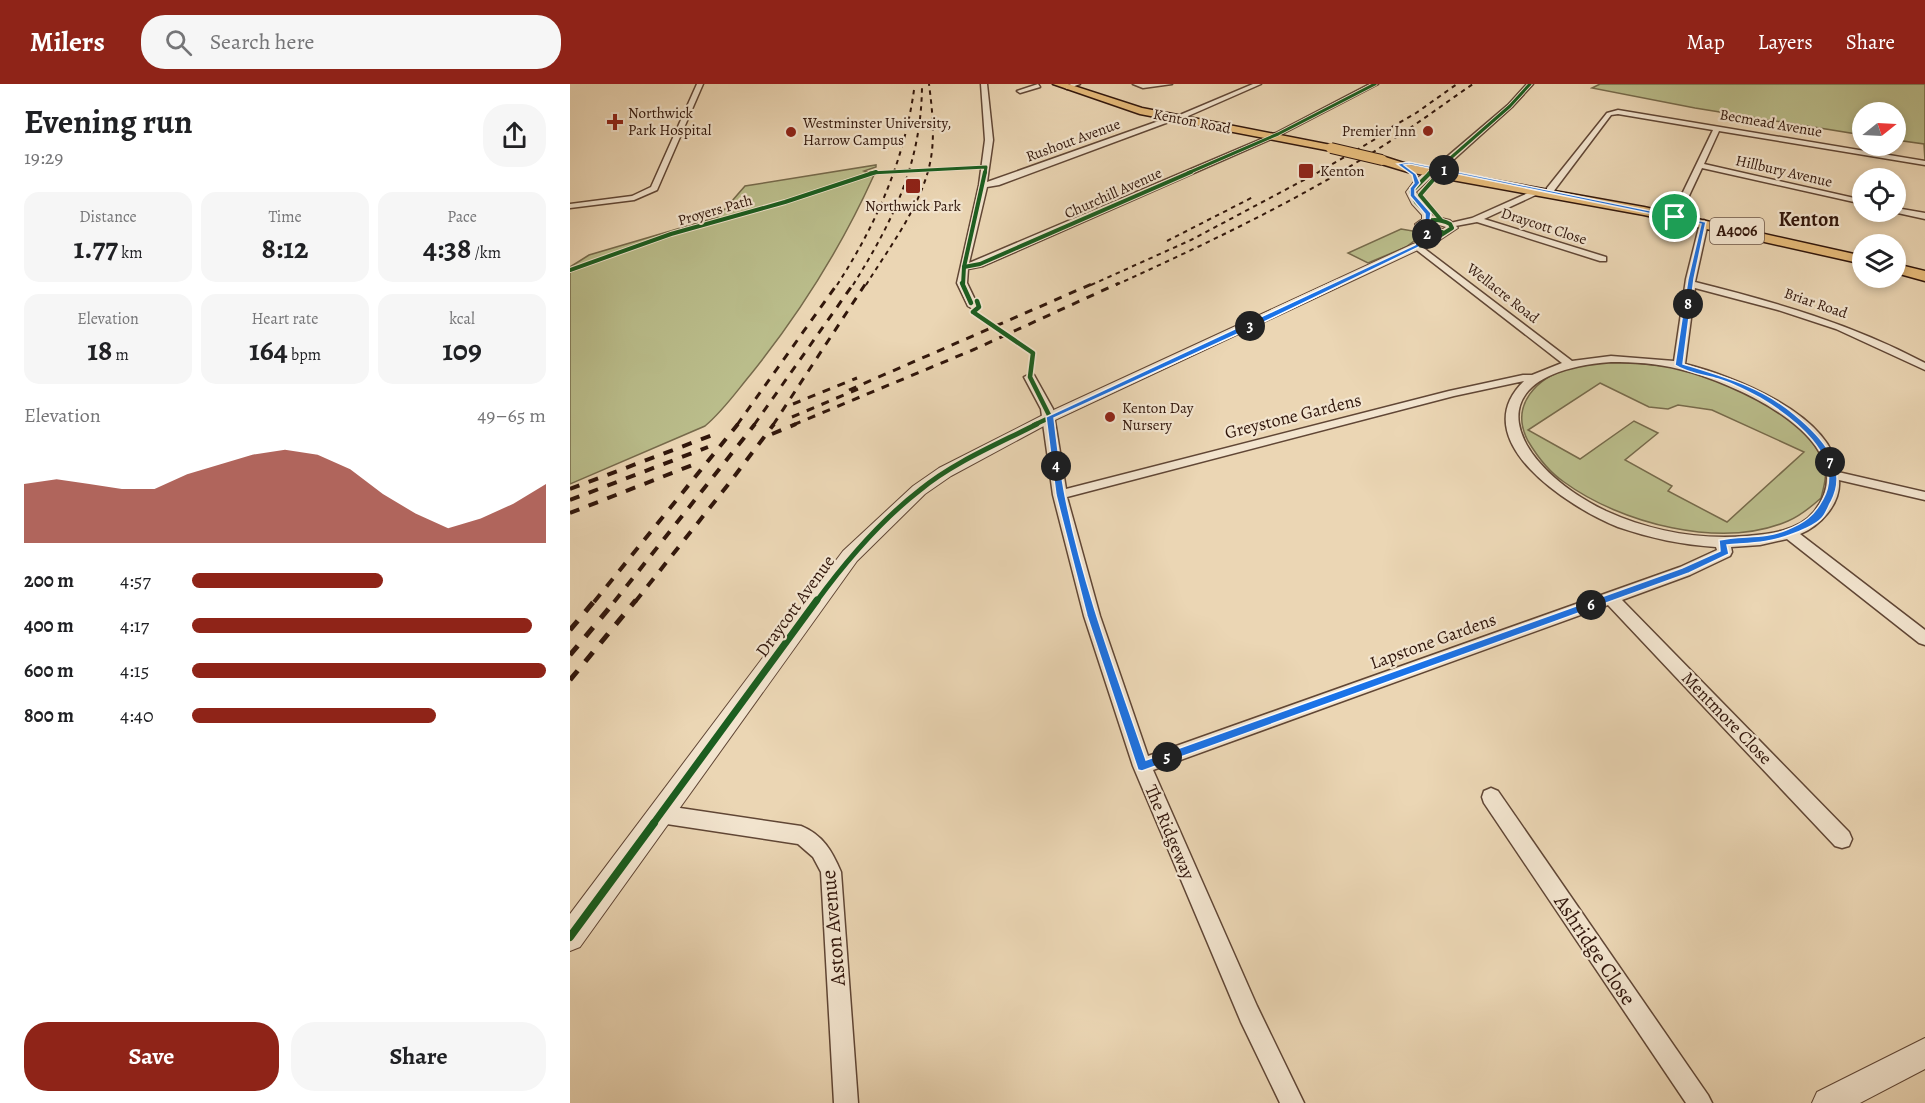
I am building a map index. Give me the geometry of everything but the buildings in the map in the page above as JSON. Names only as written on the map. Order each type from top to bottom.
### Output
[{"type":"main road","name":"Kenton Road","points":[[1067,85],[1102,99],[1174,119],[1331,148],[1404,166],[1437,170],[1675,217],[1852,257]]},
{"type":"main road","points":[[1906,271],[1925,276]]},
{"type":"street","points":[[570,206],[633,198],[648,193],[654,188],[700,84]]},
{"type":"street","points":[[973,306],[962,283],[983,185],[989,140],[984,84]]},
{"type":"street","points":[[1136,84],[1143,86],[1169,84]]},
{"type":"street","name":"Rushout Avenue","points":[[983,185],[996,183],[1174,119],[1258,84]]},
{"type":"street","name":"Churchill Avenue","points":[[964,267],[980,264],[1272,137],[1375,84]]},
{"type":"street","points":[[1420,248],[1427,235],[1428,213],[1412,196],[1413,188],[1510,106],[1530,84]]},
{"type":"street","points":[[1020,91],[1038,86]]},
{"type":"street","name":"Becmead Avenue","points":[[1543,191],[1605,118],[1613,112],[1625,112],[1925,163]]},
{"type":"street","points":[[1675,217],[1717,128]]},
{"type":"street","name":"Hillbury Avenue","points":[[1699,165],[1852,200]]},
{"type":"street","points":[[1404,166],[1415,175],[1417,183]]},
{"type":"street","points":[[1437,170],[1420,195],[1445,225]]},
{"type":"street","name":"Draycott Avenue","points":[[1427,225],[1445,225],[1478,219],[1502,206],[1543,191]]},
{"type":"street","points":[[1906,212],[1925,216]]},
{"type":"street","name":"Draycott Close","points":[[1478,219],[1603,259]]},
{"type":"street","points":[[1679,365],[1691,284],[1704,223]]},
{"type":"street","name":"Draycott Avenue","points":[[570,937],[850,556],[919,490],[945,472],[1050,417],[1420,248],[1445,225]]},
{"type":"street","name":"Wellacre Road","points":[[1420,248],[1570,364]]},
{"type":"street","name":"Briar Road","points":[[1691,284],[1777,304],[1813,316],[1881,343],[1925,367]]},
{"type":"street","points":[[1611,359],[1651,361],[1679,365],[1725,379],[1776,405],[1801,423],[1827,454],[1834,475],[1833,489],[1818,516],[1789,533],[1769,538],[1722,542],[1688,540],[1631,526],[1582,504],[1551,483],[1531,464],[1519,446],[1513,428],[1512,416],[1516,400],[1523,388],[1536,379],[1570,364],[1611,359]]},
{"type":"street","name":"The Ridgeway","points":[[1030,378],[1050,417],[1060,495],[1092,616],[1142,766],[1244,1003],[1292,1103]]},
{"type":"street","name":"Greystone Gardens","points":[[1060,495],[1452,393],[1523,378],[1536,379]]},
{"type":"street","points":[[1834,475],[1925,496]]},
{"type":"street","points":[[1789,533],[1925,639]]},
{"type":"street","name":"Lapstone Gardens","points":[[1142,766],[1712,560],[1725,552],[1722,542]]},
{"type":"street","name":"Mentmore Close","points":[[1611,598],[1842,839]]},
{"type":"street","name":"Ashridge Close","points":[[1491,797],[1700,1103]]},
{"type":"street","name":"Aston Avenue","points":[[660,814],[801,835],[815,843],[825,856],[831,872],[846,1103]]},
{"type":"street","points":[[1849,1098],[1925,1053]]},
{"type":"green space","points":[[1600,84],[1925,84],[1925,161],[1924,144],[1906,141],[1906,102],[1852,102],[1852,133],[1695,108],[1592,88]]},
{"type":"green space","name":"Northwick Park","points":[[876,165],[864,171],[874,175],[819,278],[769,351],[718,414],[705,426],[570,484],[570,267],[589,255],[718,217],[745,186]]},
{"type":"green space","points":[[1401,229],[1419,232],[1418,238],[1406,247],[1368,263],[1348,253]]},
{"type":"green space","points":[[1610,362],[1671,367],[1689,371],[1726,383],[1766,403],[1802,430],[1814,445],[1825,471],[1821,498],[1788,521],[1761,529],[1733,533],[1672,528],[1642,520],[1587,497],[1553,473],[1535,452],[1523,428],[1524,404],[1537,386],[1559,372]],"holes":[[[1600,383],[1649,407],[1668,409],[1678,405],[1712,410],[1804,452],[1727,522],[1668,491],[1672,486],[1625,460],[1658,433],[1634,421],[1580,459],[1528,430]]]},
{"type":"railway","points":[[866,285],[905,224],[927,175],[933,139],[929,84]]},
{"type":"railway","points":[[1376,136],[1416,113],[1457,84]]},
{"type":"railway","points":[[1116,285],[1224,234],[1330,178],[1365,158],[1473,84]]},
{"type":"railway","points":[[853,285],[881,238],[902,191],[916,141],[922,87]]},
{"type":"railway","points":[[837,285],[876,216],[896,167],[914,90]]},
{"type":"railway","points":[[1091,285],[1191,240],[1317,173],[1384,134]]},
{"type":"railway","points":[[1167,241],[1255,196]]},
{"type":"railway","points":[[737,425],[838,283]]},
{"type":"railway","points":[[754,425],[854,283]]},
{"type":"railway","points":[[773,425],[866,283]]},
{"type":"railway","points":[[849,390],[1094,283]]},
{"type":"railway","points":[[793,425],[975,349],[1119,283]]},
{"type":"railway","points":[[793,404],[857,378]]},
{"type":"railway","points":[[792,417],[858,389]]},
{"type":"railway","points":[[594,602],[738,424]]},
{"type":"railway","points":[[614,602],[755,424]]},
{"type":"railway","points":[[635,602],[774,424]]},
{"type":"railway","points":[[772,434],[796,424]]},
{"type":"railway","points":[[570,489],[718,433]]},
{"type":"railway","points":[[570,500],[708,447]]},
{"type":"railway","points":[[570,513],[695,464]]},
{"type":"railway","points":[[570,630],[595,600]]},
{"type":"railway","points":[[570,655],[616,600]]},
{"type":"railway","points":[[570,680],[636,600]]},
{"type":"cycle path","points":[[964,267],[980,264],[1278,134],[1375,84]]},
{"type":"cycle path","points":[[1438,169],[1510,106],[1530,84]]},
{"type":"cycle path","name":"Proyers Path","points":[[570,270],[671,234],[785,202],[874,172],[986,167],[962,283],[971,303]]},
{"type":"cycle path","points":[[1427,220],[1428,214],[1416,202],[1411,192],[1436,168],[1442,169],[1420,195],[1441,220]]},
{"type":"cycle path","points":[[570,937],[850,556],[919,490],[945,472],[1050,417],[1417,246],[1427,244],[1452,228],[1450,224],[1439,220],[1424,222],[1421,224],[1424,229],[1442,232]]},
{"type":"cycle path","points":[[977,301],[979,307],[973,312],[1033,353],[1030,377],[1050,417]]},
{"type":"place","name":"Northwick Park Hospital","points":[[615,122]]},
{"type":"place","name":"Premier Inn","points":[[1428,131]]},
{"type":"place","name":"Westminster University, Harrow Campus","points":[[791,132]]},
{"type":"place","name":"Kenton","points":[[1306,171]]},
{"type":"place","name":"Northwick Park","points":[[913,186]]},
{"type":"place","name":"Kenton Day Nursery","points":[[1110,417]]},
{"type":"district","name":"Kenton","points":[[1809,219]]},
{"type":"route","points":[[1409,163],[1581,196],[1589,200],[1675,217],[1704,223],[1691,279],[1679,365],[1725,379],[1762,396],[1801,423],[1815,438],[1827,454],[1834,475],[1833,489],[1818,516],[1789,533],[1736,543],[1722,542],[1725,552],[1685,571],[1142,766],[1092,616],[1060,495],[1050,417],[1417,246],[1427,235],[1427,230],[1421,224],[1427,220],[1428,213],[1412,196],[1413,188],[1417,183],[1415,175],[1400,164],[1409,163]]}]
